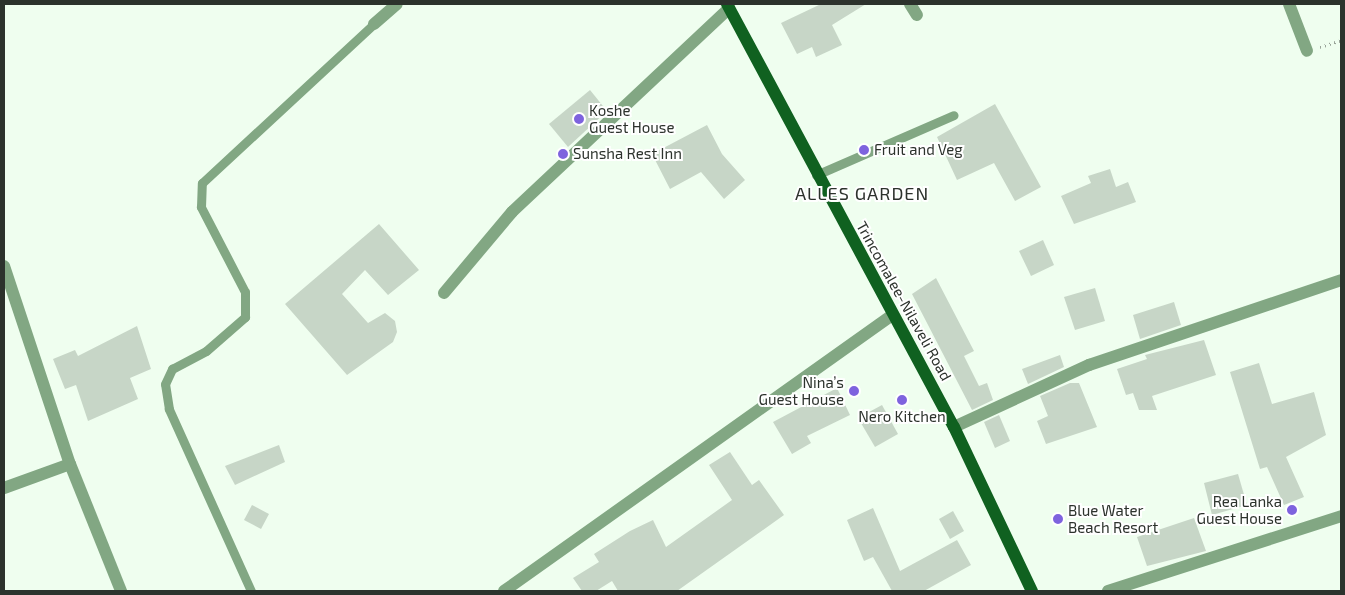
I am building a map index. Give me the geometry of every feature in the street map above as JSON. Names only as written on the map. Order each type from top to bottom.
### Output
[{"type":"main road","name":"Trincomalee-Nilaveli Road","points":[[728,6],[816,175],[954,427],[1032,591]]},
{"type":"street","points":[[374,24],[397,4]]},
{"type":"street","points":[[910,4],[917,15]]},
{"type":"street","points":[[1290,4],[1307,51]]},
{"type":"street","points":[[444,293],[512,212],[728,6]]},
{"type":"street","points":[[4,266],[70,464],[121,591]]},
{"type":"street","points":[[954,427],[1089,365],[1341,280]]},
{"type":"street","points":[[504,591],[893,315]]},
{"type":"street","points":[[4,488],[70,464]]},
{"type":"street","points":[[1108,591],[1341,516]]},
{"type":"lane","points":[[251,591],[169,409],[165,384],[172,370],[206,351],[245,317],[244,292],[202,207],[202,183],[374,24]]},
{"type":"lane","points":[[816,175],[954,115]]},
{"type":"path","points":[[1307,51],[1341,40]]},
{"type":"building","points":[[821,4],[866,4],[832,25],[842,45],[816,57],[812,47],[797,54],[781,23]]},
{"type":"building","name":"Koshe Guest House","points":[[590,90],[607,111],[568,147],[549,124]]},
{"type":"building","points":[[995,104],[1041,187],[1015,201],[994,163],[957,180],[937,137]]},
{"type":"building","points":[[707,125],[722,154],[745,180],[724,199],[701,172],[670,189],[652,154]]},
{"type":"building","points":[[1110,169],[1116,187],[1128,182],[1136,202],[1074,224],[1061,196],[1091,183],[1088,176]]},
{"type":"building","points":[[379,224],[419,270],[388,295],[365,270],[342,294],[368,323],[385,313],[395,321],[397,332],[393,342],[347,375],[285,304]]},
{"type":"building","points":[[1043,240],[1054,265],[1031,276],[1019,251]]},
{"type":"building","points":[[936,278],[974,351],[964,356],[979,386],[987,383],[993,400],[972,410],[912,294]]},
{"type":"building","points":[[1095,288],[1105,321],[1075,330],[1064,297]]},
{"type":"building","points":[[1174,302],[1181,325],[1140,339],[1133,315]]},
{"type":"building","points":[[137,326],[151,369],[130,378],[138,399],[88,421],[76,385],[65,389],[53,359],[75,350],[78,356]]},
{"type":"building","points":[[1204,340],[1216,375],[1152,396],[1157,410],[1139,410],[1133,393],[1126,395],[1117,369],[1147,359],[1145,355]]},
{"type":"building","points":[[1060,355],[1064,367],[1028,384],[1022,369]]},
{"type":"building","points":[[1259,363],[1272,404],[1314,392],[1326,435],[1286,457],[1304,497],[1284,505],[1267,467],[1260,469],[1230,372]]},
{"type":"building","points":[[1070,383],[1079,383],[1097,427],[1046,444],[1037,421],[1048,416],[1040,396]]},
{"type":"building","points":[[837,388],[850,415],[807,436],[811,443],[792,454],[773,422]]},
{"type":"building","points":[[882,405],[898,434],[875,447],[858,418]]},
{"type":"building","points":[[999,415],[1010,441],[995,448],[984,422]]},
{"type":"building","points":[[279,445],[285,462],[235,485],[225,466]]},
{"type":"building","points":[[730,452],[752,485],[759,480],[784,515],[677,591],[618,591],[612,581],[596,591],[582,591],[573,578],[599,562],[594,554],[630,531],[653,520],[666,547],[732,500],[709,465]]},
{"type":"building","points":[[1238,474],[1247,505],[1212,515],[1204,483]]},
{"type":"building","points":[[252,505],[269,514],[261,529],[244,520]]},
{"type":"building","points":[[873,508],[900,571],[957,540],[971,565],[924,591],[892,591],[873,557],[864,561],[847,520]]},
{"type":"building","points":[[953,511],[964,531],[950,539],[939,519]]},
{"type":"building","points":[[1194,518],[1206,551],[1147,566],[1137,537]]},
{"type":"place","name":"Koshe Guest House","points":[[579,119]]},
{"type":"place","name":"Fruit and Veg","points":[[864,150]]},
{"type":"place","name":"Sunsha Rest Inn","points":[[563,154]]},
{"type":"place","name":"Nina’s Guest House","points":[[854,391]]},
{"type":"place","name":"Nero Kitchen","points":[[902,400]]},
{"type":"place","name":"Rea Lanka Guest House","points":[[1292,510]]},
{"type":"place","name":"Blue Water Beach Resort","points":[[1058,519]]},
{"type":"district","name":"ALLES GARDEN","points":[[862,193]]}]
